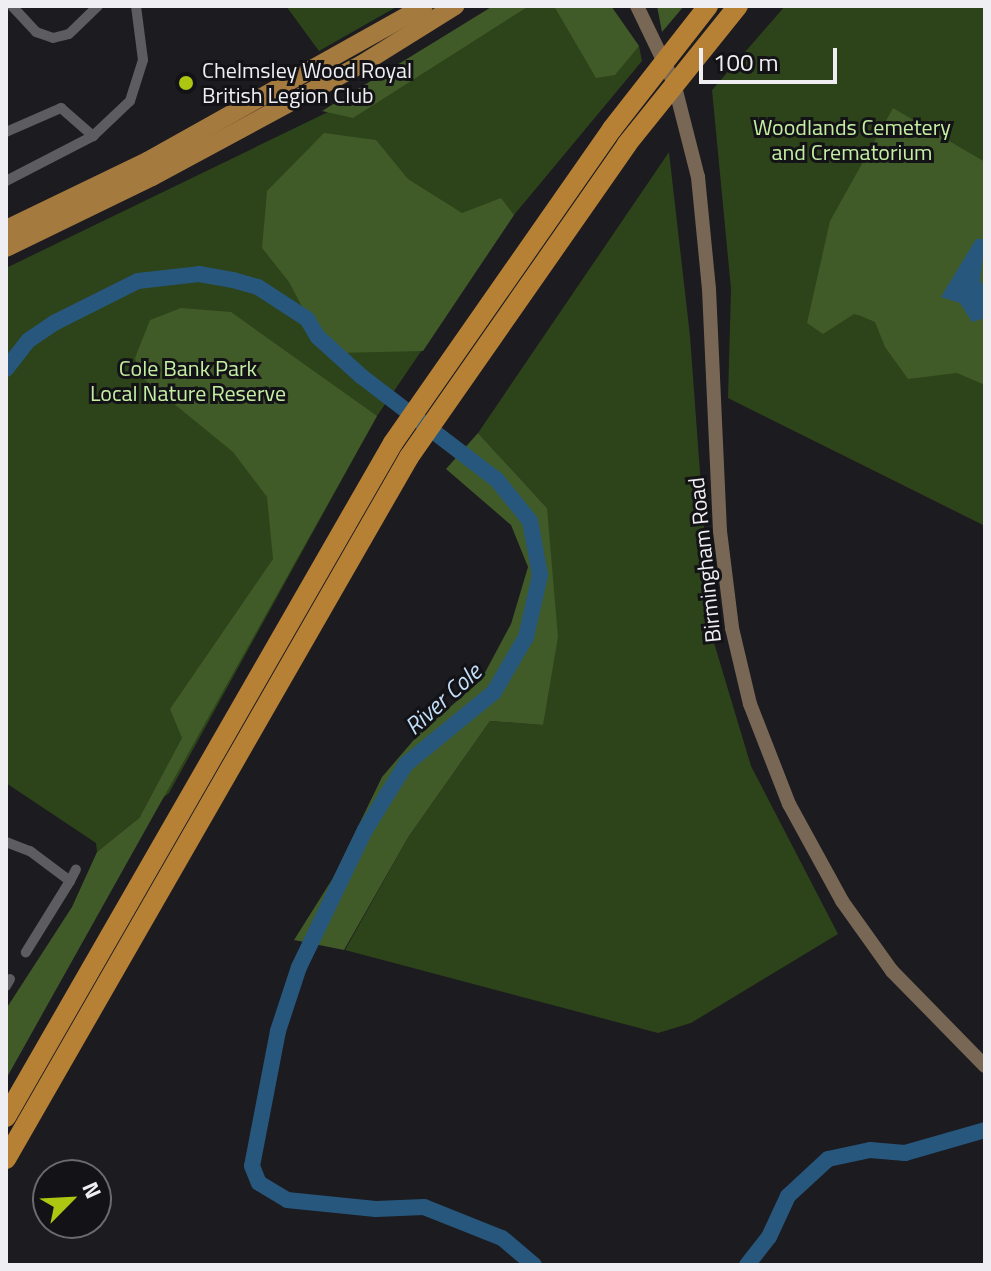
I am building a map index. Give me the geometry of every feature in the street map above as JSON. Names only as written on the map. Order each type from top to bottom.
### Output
[{"type":"highway","points":[[6,229],[147,161],[424,6]]},
{"type":"highway","points":[[6,248],[152,177],[362,64],[455,6]]},
{"type":"highway","points":[[6,1159],[401,450],[432,384],[612,129],[708,6]]},
{"type":"highway","points":[[6,1117],[401,450],[449,396],[627,144],[738,6]]},
{"type":"main road","name":"Birmingham Road","points":[[637,6],[683,110],[706,233],[723,557],[750,704],[789,804],[842,901],[892,971],[985,1066]]},
{"type":"main road","name":"Birmingham Road","points":[[649,6],[653,37]]},
{"type":"street","points":[[12,6],[45,37],[69,34],[98,6]]},
{"type":"street","points":[[6,181],[93,136],[116,118],[138,86],[143,36],[136,6]]},
{"type":"street","points":[[6,132],[61,108],[70,111],[93,136]]},
{"type":"street","points":[[6,842],[30,851],[70,881]]},
{"type":"street","points":[[26,952],[76,869]]},
{"type":"green space","points":[[286,6],[398,6],[319,51]]},
{"type":"green space","name":"Cole Bank Park Local Nature Reserve","points":[[493,6],[611,6],[639,46],[642,61],[514,215],[377,416],[169,793],[97,852],[96,843],[6,783],[6,268],[328,112]]},
{"type":"green space","points":[[493,6],[529,6],[353,118],[322,111]]},
{"type":"green space","points":[[554,6],[611,6],[639,46],[615,75],[596,78]]},
{"type":"green space","points":[[657,6],[684,6],[662,32]]},
{"type":"green space","name":"Woodlands Cemetery and Crematorium","points":[[785,6],[985,6],[985,526],[728,398],[731,289],[712,90]]},
{"type":"green space","points":[[893,108],[985,162],[985,385],[957,373],[908,379],[885,347],[875,322],[861,316],[854,314],[823,334],[807,323],[830,221]]},
{"type":"green space","points":[[324,133],[376,140],[408,179],[462,213],[501,198],[514,215],[423,351],[336,353],[318,337],[289,282],[262,248],[267,191]]},
{"type":"green space","points":[[669,152],[690,336],[712,636],[751,766],[838,934],[691,1023],[658,1033],[345,950],[409,836],[490,721],[543,725],[547,508],[478,433]]},
{"type":"green space","points":[[181,308],[231,312],[377,416],[6,1079],[6,1009],[72,907],[97,852],[140,817],[182,738],[170,709],[273,559],[267,497],[233,452],[140,376],[135,358],[150,320]]},
{"type":"green space","points":[[478,433],[547,508],[558,637],[543,725],[490,721],[409,836],[344,950],[294,940],[333,878],[382,777],[418,735],[481,680],[511,624],[528,567],[511,525],[446,469]]},
{"type":"water","points":[[976,239],[985,239],[980,281],[985,287],[985,318],[972,322],[960,303],[941,297]]},
{"type":"waterway","name":"River Cole","points":[[6,369],[29,340],[54,323],[138,281],[199,274],[258,287],[307,319],[318,337],[361,376],[497,480],[530,521],[540,575],[526,637],[494,692],[406,764],[365,830],[299,967],[278,1031],[252,1166],[259,1183],[287,1200],[376,1209],[424,1207],[502,1238],[534,1265]]},
{"type":"waterway","name":"River Cole","points":[[747,1265],[769,1237],[788,1196],[828,1159],[870,1150],[905,1153],[985,1130]]},
{"type":"place","name":"Chelmsley Wood Royal British Legion Club","points":[[186,83]]}]
